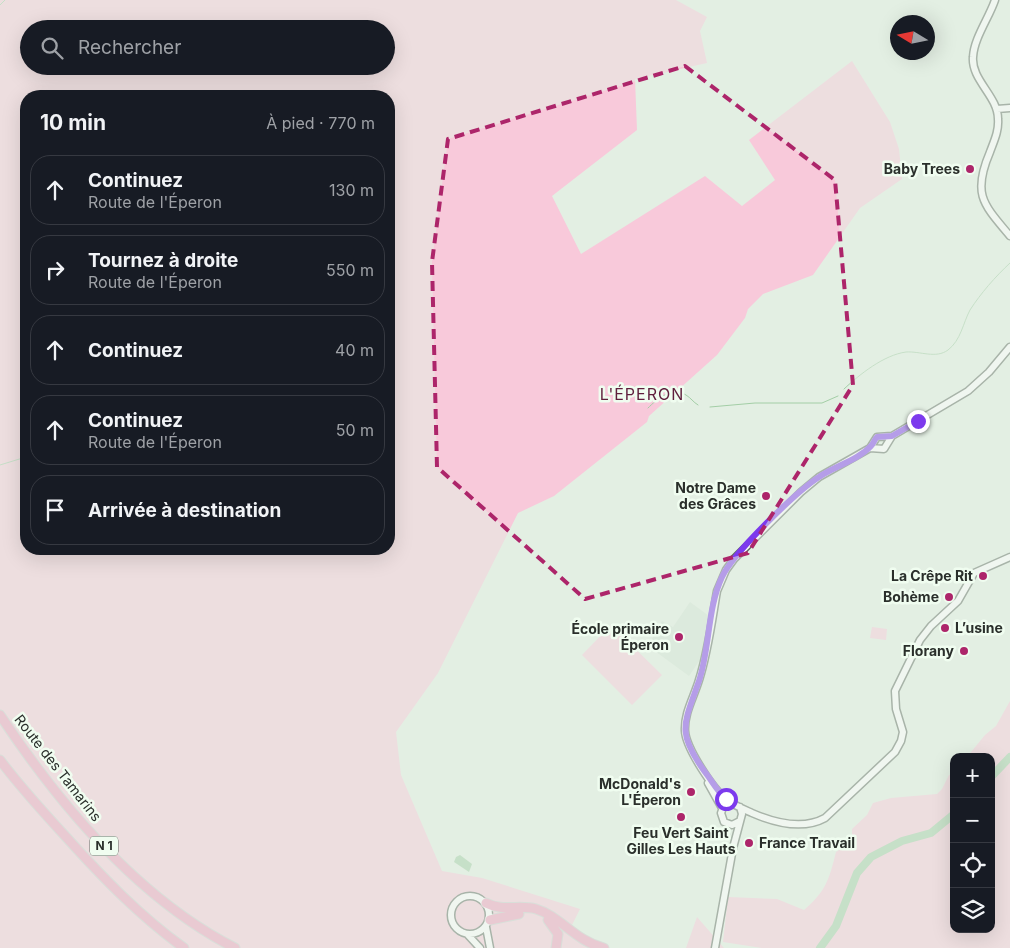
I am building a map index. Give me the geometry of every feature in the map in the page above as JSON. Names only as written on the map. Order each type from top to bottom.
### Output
[{"type":"highway","name":"Route des Tamarins","points":[[0,715],[23,749],[108,850],[180,915],[235,948]]},
{"type":"highway","name":"N 1","points":[[0,760],[32,799],[115,891],[142,916],[184,948]]},
{"type":"highway","points":[[486,903],[497,908],[529,908],[543,911],[581,939],[604,948]]},
{"type":"highway","points":[[488,924],[521,913],[543,917],[555,928],[558,934],[556,948]]},
{"type":"main road","points":[[996,0],[973,59],[978,74],[997,109],[997,134],[983,170],[980,193],[989,212],[1010,236]]},
{"type":"main road","points":[[997,109],[1010,108]]},
{"type":"main road","points":[[764,818],[740,807],[723,796],[688,748],[685,737],[685,722],[705,655],[717,591],[726,570],[758,533],[806,487],[873,446],[877,437],[888,438],[968,391],[989,372],[1010,347]]},
{"type":"main road","points":[[873,446],[884,448],[888,438]]},
{"type":"main road","points":[[729,824],[740,819],[764,818],[802,825],[816,823],[835,810],[895,752],[901,741],[903,732],[896,709],[895,691],[920,640],[958,601],[974,573],[1010,557]]},
{"type":"main road","points":[[700,764],[722,808],[721,818],[729,824],[733,848]]},
{"type":"main road","points":[[722,808],[733,803]]},
{"type":"main road","points":[[715,947],[740,819],[740,807]]},
{"type":"main road","points":[[480,948],[468,935],[455,928],[451,914],[453,906],[458,900],[472,896],[486,903],[490,911],[488,924],[490,948]]},
{"type":"main road","points":[[468,935],[478,934],[488,924]]},
{"type":"highlighted area","points":[[685,66],[835,180],[853,385],[748,553],[585,599],[437,467],[432,262],[448,139]]},
{"type":"shaded area","points":[[0,0],[676,0],[707,17],[700,31],[707,63],[635,79],[637,130],[552,196],[581,254],[705,176],[742,206],[775,180],[749,140],[852,61],[890,122],[899,149],[902,179],[860,208],[813,275],[763,294],[748,309],[745,318],[717,355],[649,416],[647,422],[554,496],[518,513],[438,673],[396,732],[401,775],[442,871],[482,878],[580,909],[568,933],[589,948],[0,948]]},
{"type":"shaded area","name":"École primaire Éperon","points":[[690,602],[709,616],[702,657],[689,676],[648,646],[662,621],[673,627]]},
{"type":"shaded area","points":[[611,625],[662,675],[632,705],[582,655]]},
{"type":"shaded area","points":[[872,627],[887,629],[886,640],[870,638]]},
{"type":"shaded area","points":[[1010,701],[1010,948],[762,948],[723,942],[728,897],[777,899],[804,910],[822,891],[829,878],[836,852],[852,842],[852,829],[867,815],[873,803],[891,798],[937,794],[950,775],[950,933],[995,933],[995,753],[970,753],[985,735],[996,726]]},
{"type":"shaded area","points":[[460,855],[472,864],[469,872],[454,862],[456,857]]},
{"type":"shaded area","points":[[697,917],[724,948],[686,948]]},
{"type":"waterway","points":[[0,5],[5,0]]},
{"type":"waterway","points":[[844,389],[865,371],[889,357],[906,352],[938,354],[948,350],[959,336],[974,304],[988,285],[1010,263]]},
{"type":"waterway","points":[[648,408],[665,395],[675,392],[686,395],[698,405]]},
{"type":"waterway","points":[[710,407],[755,403],[822,403],[838,396]]},
{"type":"waterway","points":[[0,465],[20,459]]},
{"type":"waterway","points":[[995,773],[1010,757]]},
{"type":"waterway","points":[[820,948],[836,926],[857,873],[871,857],[902,841],[931,833],[950,817]]},
{"type":"place","name":"Baby Trees","points":[[970,169]]},
{"type":"place","name":"Notre Dame des Grâces","points":[[766,496]]},
{"type":"place","name":"La Crêpe Rit","points":[[983,576]]},
{"type":"place","name":"Bohème","points":[[949,597]]},
{"type":"place","name":"L’usine","points":[[945,628]]},
{"type":"place","name":"École primaire Éperon","points":[[679,637]]},
{"type":"place","name":"Florany","points":[[964,651]]},
{"type":"place","name":"McDonald's L'Éperon","points":[[691,792]]},
{"type":"place","name":"Feu Vert Saint Gilles Les Hauts","points":[[681,817]]},
{"type":"place","name":"France Travail","points":[[749,843]]},
{"type":"district","name":"L'ÉPERON","points":[[642,394]]},
{"type":"route","points":[[726,799],[688,748],[685,737],[685,722],[689,705],[699,681],[717,591],[726,570],[758,533],[806,487],[819,477],[870,448],[877,437],[892,436],[918,421]]}]
